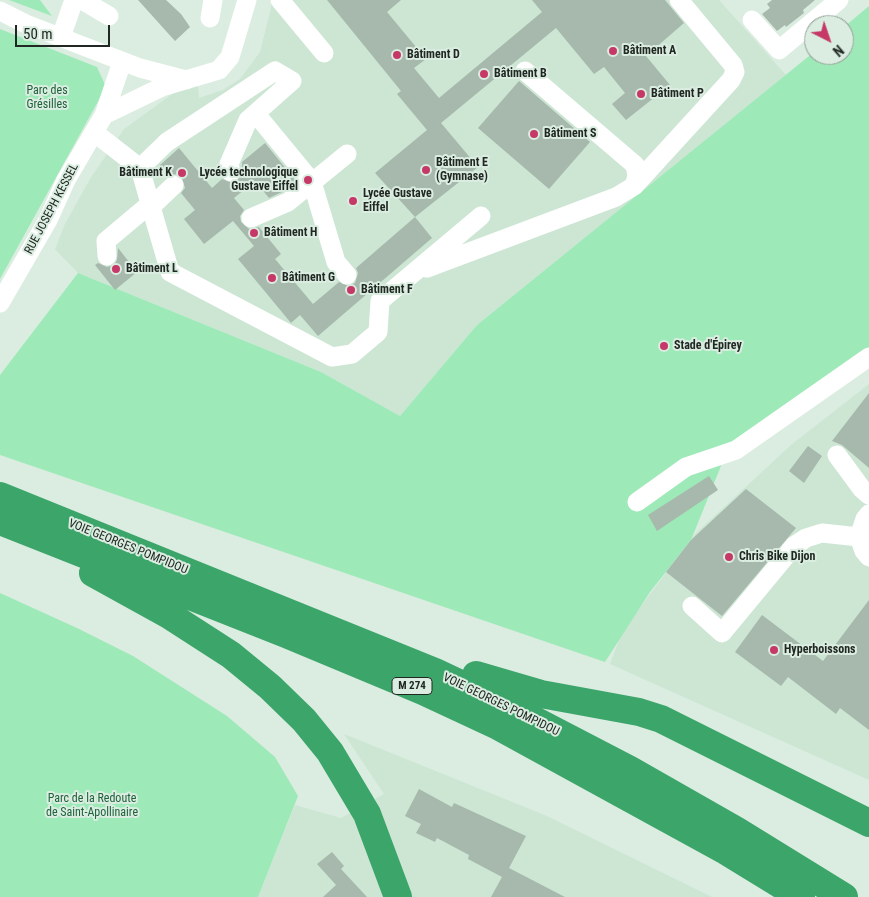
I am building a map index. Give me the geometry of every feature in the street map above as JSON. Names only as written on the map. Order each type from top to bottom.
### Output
[{"type":"highway","name":"VOIE GEORGES POMPIDOU","points":[[0,496],[372,645],[505,705],[630,770],[736,831],[844,897]]},
{"type":"highway","name":"VOIE GEORGES POMPIDOU","points":[[0,521],[286,634],[423,691],[496,725],[717,846],[801,897]]},
{"type":"highway","points":[[0,526],[102,578],[169,615],[232,655],[270,687],[304,720],[330,752],[351,784],[367,814],[398,897]]},
{"type":"highway","points":[[372,645],[518,689],[638,712],[660,719],[869,823]]},
{"type":"street","points":[[61,37],[74,0]]},
{"type":"street","points":[[82,0],[109,16]]},
{"type":"street","points":[[104,115],[162,87],[219,70],[230,56],[247,0]]},
{"type":"street","points":[[280,0],[324,52]]},
{"type":"street","points":[[414,273],[616,197],[634,186],[731,80],[735,72],[734,65],[679,0]]},
{"type":"street","points":[[752,20],[779,50],[840,0]]},
{"type":"street","points":[[0,11],[122,62],[186,80]]},
{"type":"street","name":"RUE JOSEPH KESSEL","points":[[0,303],[48,220],[66,180],[95,133],[104,115],[122,62]]},
{"type":"street","name":"RUE JOSEPH KESSEL","points":[[104,115],[140,68]]},
{"type":"street","points":[[140,168],[167,142],[276,71],[292,81],[248,120],[229,164],[231,172]]},
{"type":"street","points":[[525,71],[635,165],[637,176],[634,186]]},
{"type":"street","points":[[256,114],[312,182],[336,262],[347,275]]},
{"type":"street","points":[[95,133],[140,168],[170,272],[332,357],[352,354],[378,332],[380,301],[481,216]]},
{"type":"street","points":[[252,218],[288,202],[347,154]]},
{"type":"street","points":[[635,165],[657,162]]},
{"type":"street","points":[[107,256],[106,241],[174,185]]},
{"type":"street","points":[[637,502],[686,467],[736,450],[869,357]]},
{"type":"street","points":[[837,455],[862,489],[869,495]]},
{"type":"street","points":[[869,514],[862,524],[859,537],[864,551],[869,557]]},
{"type":"street","points":[[692,606],[722,633],[794,546],[806,538],[822,533],[859,537]]},
{"type":"shaded area","name":"Lycée Gustave Eiffel","points":[[273,0],[719,0],[786,75],[477,325],[400,416],[321,372],[78,273],[55,249],[65,224],[90,179],[124,129],[197,76],[199,98],[223,90],[240,79],[260,52]]},
{"type":"shaded area","points":[[869,384],[869,780],[610,664],[622,632],[694,535],[791,445]]},
{"type":"shaded area","points":[[344,734],[547,816],[712,897],[258,897],[295,805],[341,818],[384,794]]},
{"type":"green space","points":[[9,0],[40,0],[52,16]]},
{"type":"green space","name":"Stade d'Épirey","points":[[869,6],[869,368],[727,451],[691,540],[650,592],[605,662],[0,455],[0,375],[78,273],[321,372],[400,416],[477,325],[804,60],[804,65],[854,65],[854,19]]},
{"type":"green space","name":"Parc des Grésilles","points":[[0,29],[97,67],[106,87],[0,279]]},
{"type":"green space","name":"Parc de la Redoute de Saint-Apollinaire","points":[[0,593],[133,656],[227,716],[275,757],[298,796],[258,897],[0,897]]},
{"type":"building","points":[[138,0],[166,0],[181,14],[190,27],[175,41]]},
{"type":"building","points":[[327,0],[401,0],[387,12],[426,59],[414,68],[439,98],[542,12],[532,0],[665,0],[684,23],[646,56],[670,85],[626,120],[612,104],[625,93],[604,67],[594,74],[556,28],[441,123],[478,167],[415,217],[375,173],[427,130],[397,94],[401,91]]},
{"type":"building","points":[[772,0],[815,0],[803,10],[804,13],[786,27],[785,25],[777,31],[762,14],[770,8],[767,4]]},
{"type":"building","name":"Bâtiment S","points":[[519,81],[590,142],[549,189],[478,128]]},
{"type":"building","points":[[265,143],[296,181],[282,192],[269,198],[255,181],[234,198],[244,210],[240,216],[241,222],[249,229],[259,227],[281,254],[275,259],[313,304],[339,282],[349,286],[355,283],[358,273],[356,268],[415,217],[432,238],[318,336],[300,315],[291,323],[238,259],[254,246],[233,221],[204,244],[184,219],[195,210],[181,193],[185,188],[182,178],[177,174],[167,176],[159,166],[179,148],[212,188],[222,179],[233,183],[242,176],[242,162]]},
{"type":"building","name":"Bâtiment L","points":[[118,248],[137,272],[115,290],[95,265],[98,263],[107,267],[114,265],[117,260]]},
{"type":"building","points":[[869,393],[869,468],[842,445],[832,441]]},
{"type":"building","points":[[808,446],[822,456],[804,483],[789,471]]},
{"type":"building","points":[[709,476],[718,490],[657,531],[648,515]]},
{"type":"building","points":[[746,489],[796,528],[722,616],[666,572],[691,540]]},
{"type":"building","points":[[869,600],[869,730],[840,708],[836,714],[788,677],[781,686],[735,652],[762,615],[823,661]]},
{"type":"building","points":[[419,789],[452,807],[454,803],[526,836],[509,868],[565,897],[491,897],[502,877],[468,859],[469,855],[437,838],[435,842],[416,833],[421,824],[405,816]]},
{"type":"building","points":[[332,852],[344,866],[341,869],[367,897],[323,897],[336,885],[317,864]]},
{"type":"place","name":"Bâtiment A","points":[[613,51]]},
{"type":"place","name":"Bâtiment D","points":[[397,55]]},
{"type":"place","name":"Bâtiment B","points":[[484,74]]},
{"type":"place","name":"Bâtiment P","points":[[641,94]]},
{"type":"place","name":"Bâtiment S","points":[[534,134]]},
{"type":"place","name":"Bâtiment E (Gymnase)","points":[[426,170]]},
{"type":"place","name":"Bâtiment K","points":[[182,173]]},
{"type":"place","name":"Lycée technologique Gustave Eiffel","points":[[308,180]]},
{"type":"place","name":"Lycée Gustave Eiffel","points":[[353,201]]},
{"type":"place","name":"Bâtiment H","points":[[254,233]]},
{"type":"place","name":"Bâtiment L","points":[[116,269]]},
{"type":"place","name":"Bâtiment G","points":[[272,278]]},
{"type":"place","name":"Bâtiment F","points":[[351,290]]},
{"type":"place","name":"Stade d'Épirey","points":[[664,346]]},
{"type":"place","name":"Chris Bike Dijon","points":[[729,557]]},
{"type":"place","name":"Hyperboissons","points":[[774,650]]}]
